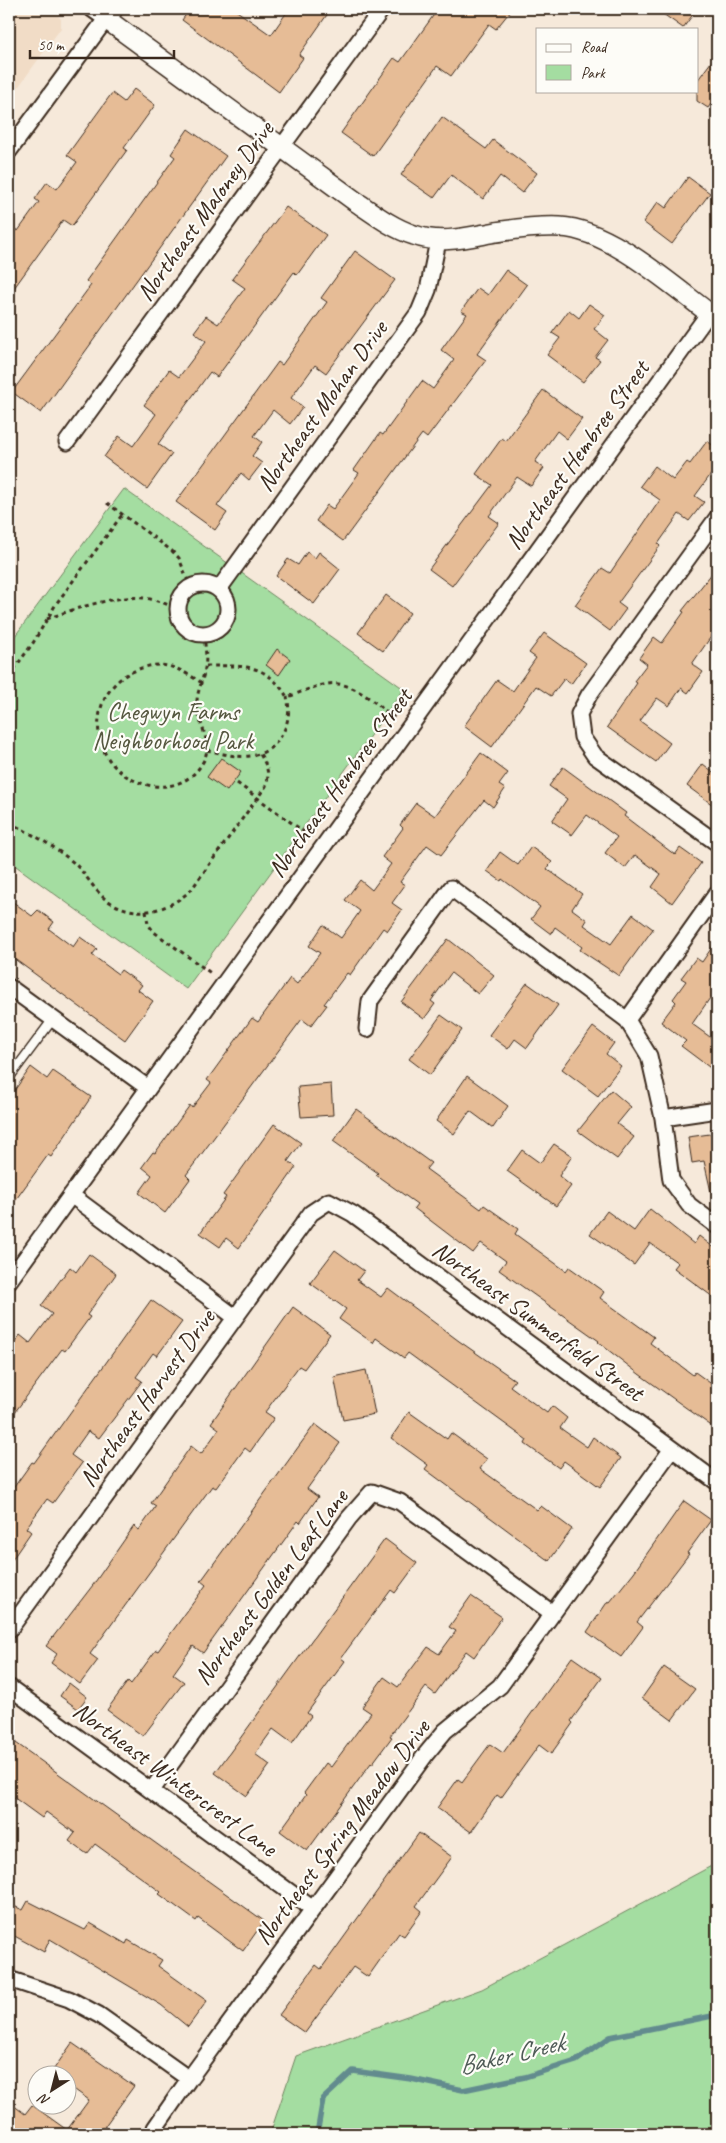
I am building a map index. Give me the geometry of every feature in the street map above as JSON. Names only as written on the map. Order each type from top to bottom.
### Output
[{"type":"street","name":"Northeast Maloney Drive","points":[[67,442],[382,9]]},
{"type":"street","points":[[9,151],[103,12],[355,201],[390,224],[413,235],[438,240],[460,239],[498,232],[561,227],[596,236],[627,253],[713,315]]},
{"type":"street","name":"Northeast Mohan Drive","points":[[219,589],[419,312],[428,290],[438,240]]},
{"type":"street","name":"Northeast Hembree Street","points":[[9,1281],[323,847],[713,315]]},
{"type":"street","points":[[717,518],[589,695],[579,714],[582,737],[595,756],[717,843]]},
{"type":"street","points":[[199,583],[209,583],[219,589],[229,605],[228,616],[223,625],[216,631],[204,634],[197,634],[188,629],[181,621],[177,608],[180,598],[190,586],[199,583]]},
{"type":"street","points":[[367,1029],[370,1001],[451,888],[627,1020],[649,1056],[663,1118],[671,1180],[689,1205],[717,1226]]},
{"type":"street","points":[[627,1020],[717,893]]},
{"type":"street","points":[[9,987],[148,1088]]},
{"type":"street","points":[[663,1118],[717,1110]]},
{"type":"street","points":[[71,1195],[235,1317]]},
{"type":"street","name":"Northeast Harvest Drive","points":[[9,1630],[311,1213],[329,1201]]},
{"type":"street","name":"Northeast Summerfield Street","points":[[329,1201],[353,1214],[717,1482]]},
{"type":"street","name":"Northeast Spring Meadow Drive","points":[[154,2134],[155,2128],[189,2079],[426,1754],[446,1731],[500,1686],[672,1449]]},
{"type":"street","name":"Northeast Golden Leaf Lane","points":[[152,1790],[349,1518],[372,1492],[400,1502],[552,1613]]},
{"type":"street","name":"Northeast Wintercrest Lane","points":[[9,1687],[313,1909]]},
{"type":"street","points":[[9,1979],[69,2000],[99,2015],[189,2079]]},
{"type":"lane","points":[[9,1078],[53,1019]]},
{"type":"path","points":[[106,503],[172,551],[179,558],[190,586]]},
{"type":"path","points":[[9,676],[122,514]]},
{"type":"path","points":[[47,619],[87,604],[141,598],[154,600],[177,608]]},
{"type":"path","points":[[202,683],[174,667],[162,665],[144,666],[127,674],[113,686],[103,699],[98,719],[98,736],[102,750],[112,765],[127,777],[150,785],[169,785],[183,781],[199,766],[207,750],[196,703],[202,683],[206,666],[204,634]]},
{"type":"path","points":[[206,666],[256,668],[269,675],[278,683],[287,697],[289,712],[286,728],[277,742],[260,754],[237,756],[207,750]]},
{"type":"path","points":[[287,697],[330,683],[343,685],[357,690],[409,729]]},
{"type":"path","points":[[9,823],[42,839],[56,849],[75,864],[103,896],[113,903],[128,910],[146,911],[165,908],[178,902],[191,890],[266,786],[269,777],[268,768],[260,754]]},
{"type":"path","points":[[237,784],[323,847]]},
{"type":"path","points":[[146,911],[148,924],[154,932],[225,983]]},
{"type":"shaded area","points":[[9,9],[51,9],[61,19],[61,28],[9,100]]},
{"type":"green space","name":"Chegwyn Farms Neighborhood Park","points":[[124,489],[404,689],[186,989],[9,861],[9,644]]},
{"type":"green space","points":[[717,1863],[717,2134],[270,2134],[296,2056],[482,1989]]},
{"type":"building","points":[[190,9],[234,9],[271,35],[289,9],[331,9],[299,55],[303,58],[279,92],[182,20]]},
{"type":"building","points":[[438,9],[512,9],[496,29],[489,24],[451,76],[437,66],[373,156],[341,133],[394,58],[400,62]]},
{"type":"building","points":[[656,9],[697,9],[683,28]]},
{"type":"building","points":[[717,54],[717,95],[708,108],[697,101],[698,80]]},
{"type":"building","points":[[134,89],[155,105],[124,148],[127,150],[72,226],[63,220],[9,295],[9,225],[18,231],[39,202],[35,199],[47,182],[57,189],[77,162],[67,155],[112,93],[124,102]]},
{"type":"building","points":[[442,117],[486,149],[493,140],[537,173],[522,193],[500,176],[483,199],[451,175],[434,198],[401,175]]},
{"type":"building","points":[[188,129],[226,156],[41,413],[12,392],[91,285],[86,281],[175,157],[171,154]]},
{"type":"building","points":[[688,177],[710,193],[672,244],[643,222],[658,202],[666,208]]},
{"type":"building","points":[[286,207],[326,235],[297,275],[294,272],[217,377],[210,372],[158,444],[172,454],[147,489],[104,457],[119,436],[133,446],[156,414],[144,405],[169,370],[179,377],[206,341],[194,332],[206,316],[218,324],[245,288],[232,279]]},
{"type":"building","points":[[355,251],[395,280],[326,373],[315,365],[291,398],[303,407],[290,424],[273,410],[254,436],[262,442],[252,456],[262,463],[249,480],[241,473],[217,506],[227,513],[215,530],[176,502],[278,362],[282,365],[327,302],[321,298]]},
{"type":"building","points":[[506,270],[527,285],[477,354],[486,360],[427,438],[422,434],[343,541],[316,521],[327,505],[333,509],[359,473],[354,470],[380,433],[383,435],[422,381],[433,389],[454,360],[441,350],[467,314],[461,311],[478,288],[488,295]]},
{"type":"building","points":[[589,304],[605,315],[594,329],[608,340],[595,357],[600,360],[583,382],[547,355],[560,338],[552,333],[569,310],[579,318]]},
{"type":"building","points":[[543,390],[582,419],[567,439],[557,431],[535,462],[544,468],[531,486],[517,477],[489,516],[499,523],[452,586],[429,569],[492,485],[476,474],[502,438],[506,441]]},
{"type":"building","points":[[707,441],[717,448],[717,466],[695,496],[704,502],[689,521],[679,514],[658,544],[660,546],[618,603],[626,609],[610,631],[575,605],[602,568],[610,573],[660,500],[640,486],[655,466],[673,480],[687,462],[690,464]]},
{"type":"building","points":[[307,552],[315,558],[319,552],[340,569],[314,604],[276,576],[288,559],[298,565]]},
{"type":"building","points":[[717,567],[717,628],[692,664],[703,672],[688,693],[681,688],[669,706],[657,698],[640,721],[670,743],[656,762],[607,727],[637,683],[634,681],[647,664],[639,658],[654,637],[662,643],[684,612],[682,611]]},
{"type":"building","points":[[386,595],[410,613],[383,651],[358,633]]},
{"type":"building","points":[[544,633],[586,663],[571,684],[564,679],[551,696],[536,686],[492,747],[464,726],[497,680],[513,691],[536,658],[529,653]]},
{"type":"building","points":[[277,649],[290,659],[279,675],[266,665]]},
{"type":"building","points":[[481,753],[508,773],[499,785],[505,789],[493,807],[484,800],[441,855],[427,845],[400,882],[405,885],[392,903],[402,910],[387,931],[383,928],[350,975],[347,973],[324,1004],[327,1005],[311,1026],[302,1019],[186,1175],[190,1179],[165,1213],[139,1193],[152,1175],[142,1167],[153,1152],[155,1153],[190,1105],[192,1108],[211,1083],[207,1080],[252,1018],[258,1022],[290,978],[297,984],[320,953],[309,946],[323,925],[341,938],[360,911],[345,900],[360,880],[372,890],[391,864],[382,857],[403,828],[400,825],[416,803],[435,816]]},
{"type":"building","points":[[221,758],[241,772],[227,791],[207,777]]},
{"type":"building","points":[[703,764],[717,775],[717,808],[687,786]]},
{"type":"building","points":[[563,767],[626,813],[624,816],[675,855],[680,848],[701,863],[672,903],[652,887],[661,874],[635,855],[625,868],[605,853],[617,837],[587,815],[572,835],[552,821],[567,799],[549,786]]},
{"type":"building","points":[[531,847],[552,862],[547,869],[582,894],[572,909],[587,920],[584,925],[611,944],[633,914],[653,929],[619,976],[580,950],[582,947],[555,927],[551,934],[531,919],[540,907],[502,879],[501,881],[487,871],[500,852],[518,865]]},
{"type":"building","points":[[9,899],[32,916],[38,910],[54,922],[49,929],[73,947],[80,937],[97,949],[92,955],[118,974],[121,970],[142,985],[138,990],[153,1001],[125,1040],[9,955]]},
{"type":"building","points":[[448,939],[494,975],[478,994],[451,973],[431,1001],[435,1004],[424,1019],[401,1002]]},
{"type":"building","points":[[717,940],[717,1004],[710,998],[692,1024],[717,1042],[717,1073],[681,1046],[686,1041],[661,1022],[676,1002],[673,999],[686,981],[681,978],[696,958],[702,962]]},
{"type":"building","points":[[527,983],[558,1005],[527,1048],[515,1039],[508,1049],[489,1035]]},
{"type":"building","points":[[441,1015],[462,1030],[430,1075],[409,1059]]},
{"type":"building","points":[[593,1027],[614,1043],[606,1054],[621,1066],[598,1096],[562,1069]]},
{"type":"building","points":[[31,1067],[47,1079],[53,1071],[91,1097],[51,1157],[48,1155],[9,1209],[9,1098]]},
{"type":"building","points":[[467,1076],[508,1106],[493,1128],[470,1111],[454,1134],[436,1121]]},
{"type":"building","points":[[331,1084],[333,1115],[301,1117],[298,1087]]},
{"type":"building","points":[[611,1090],[631,1107],[617,1124],[634,1137],[617,1159],[578,1131]]},
{"type":"building","points":[[356,1109],[431,1163],[426,1169],[481,1209],[484,1205],[518,1229],[515,1234],[566,1271],[569,1267],[604,1292],[600,1298],[654,1337],[650,1343],[693,1375],[695,1372],[717,1388],[717,1430],[639,1374],[599,1341],[499,1270],[506,1261],[481,1243],[473,1253],[414,1208],[417,1204],[333,1141]]},
{"type":"building","points":[[274,1124],[301,1143],[288,1161],[296,1167],[239,1248],[226,1238],[220,1247],[200,1233],[226,1197],[223,1195]]},
{"type":"building","points":[[717,1133],[717,1191],[711,1192],[704,1161],[692,1163],[688,1137]]},
{"type":"building","points":[[554,1144],[572,1156],[559,1176],[571,1186],[556,1206],[507,1171],[522,1150],[540,1163]]},
{"type":"building","points":[[650,1209],[694,1244],[699,1236],[717,1250],[717,1300],[674,1268],[678,1263],[650,1243],[634,1265],[590,1234],[607,1211],[634,1231]]},
{"type":"building","points":[[335,1250],[364,1271],[357,1280],[381,1297],[388,1288],[515,1380],[510,1386],[547,1413],[552,1406],[567,1418],[560,1428],[587,1447],[593,1437],[621,1458],[600,1487],[564,1461],[559,1468],[525,1444],[527,1440],[408,1353],[404,1358],[376,1338],[373,1343],[339,1319],[346,1309],[310,1283]]},
{"type":"building","points":[[89,1254],[116,1274],[87,1315],[90,1317],[65,1351],[62,1349],[9,1420],[9,1351],[20,1335],[30,1343],[52,1314],[41,1306],[70,1267],[76,1272]]},
{"type":"building","points":[[151,1300],[182,1322],[157,1356],[153,1353],[136,1377],[142,1381],[99,1438],[88,1431],[71,1455],[82,1463],[53,1503],[47,1499],[26,1528],[31,1532],[9,1564],[9,1494],[32,1462],[34,1463]]},
{"type":"building","points":[[293,1307],[330,1334],[304,1369],[299,1366],[265,1412],[274,1418],[250,1452],[245,1448],[216,1488],[212,1486],[90,1654],[98,1660],[80,1684],[51,1663],[57,1654],[46,1646],[93,1585],[134,1526],[139,1530],[156,1506],[151,1503],[191,1446],[201,1454],[219,1429],[211,1423]]},
{"type":"building","points":[[366,1370],[375,1414],[343,1420],[334,1377]]},
{"type":"building","points":[[409,1412],[447,1439],[451,1433],[487,1459],[480,1469],[537,1510],[541,1506],[572,1529],[549,1561],[425,1469],[428,1465],[391,1438]]},
{"type":"building","points":[[315,1424],[340,1443],[307,1489],[318,1497],[300,1523],[298,1521],[203,1653],[193,1646],[173,1674],[184,1682],[143,1736],[107,1710],[128,1681],[131,1684],[156,1650],[158,1651],[206,1585],[201,1581]]},
{"type":"building","points":[[684,1501],[711,1520],[687,1553],[689,1554],[637,1622],[643,1627],[621,1657],[587,1632],[608,1601],[610,1602],[634,1572]]},
{"type":"building","points":[[385,1539],[417,1563],[395,1593],[391,1590],[341,1658],[345,1661],[307,1713],[311,1716],[292,1743],[273,1729],[255,1754],[270,1765],[247,1796],[215,1773]]},
{"type":"building","points":[[471,1596],[502,1617],[474,1657],[466,1651],[435,1694],[426,1687],[390,1736],[392,1737],[307,1851],[280,1831],[306,1795],[304,1793],[326,1763],[331,1767],[371,1713],[362,1707],[384,1677],[398,1687],[428,1647],[439,1654],[456,1631],[449,1627]]},
{"type":"building","points":[[572,1657],[602,1678],[571,1721],[573,1723],[551,1754],[539,1745],[501,1798],[497,1795],[471,1832],[437,1808],[458,1779],[462,1782],[490,1744],[503,1753]]},
{"type":"building","points":[[664,1667],[695,1689],[672,1720],[642,1698]]},
{"type":"building","points":[[69,1683],[87,1697],[78,1709],[60,1696]]},
{"type":"building","points":[[9,1738],[264,1921],[243,1951],[198,1918],[196,1921],[159,1894],[161,1892],[95,1844],[87,1854],[69,1841],[75,1833],[46,1812],[42,1818],[9,1794]]},
{"type":"building","points":[[419,1833],[452,1857],[416,1906],[422,1911],[404,1936],[399,1933],[368,1977],[353,1967],[305,2033],[279,2015],[316,1965],[321,1969]]},
{"type":"building","points":[[28,1901],[85,1930],[90,1923],[126,1944],[128,1940],[162,1960],[158,1966],[207,2001],[188,2027],[161,2005],[50,1939],[44,1952],[9,1933],[9,1904],[23,1910]]},
{"type":"building","points":[[72,2043],[134,2086],[99,2134],[21,2134],[9,2125],[9,2102],[25,2114],[28,2110],[28,2116],[47,2116],[67,2130],[89,2100],[78,2092],[78,2066],[56,2066]]},
{"type":"waterway","name":"Baker Creek","points":[[317,2134],[323,2099],[353,2071],[411,2079],[463,2090],[525,2077],[576,2061],[610,2037],[717,2015]]}]
